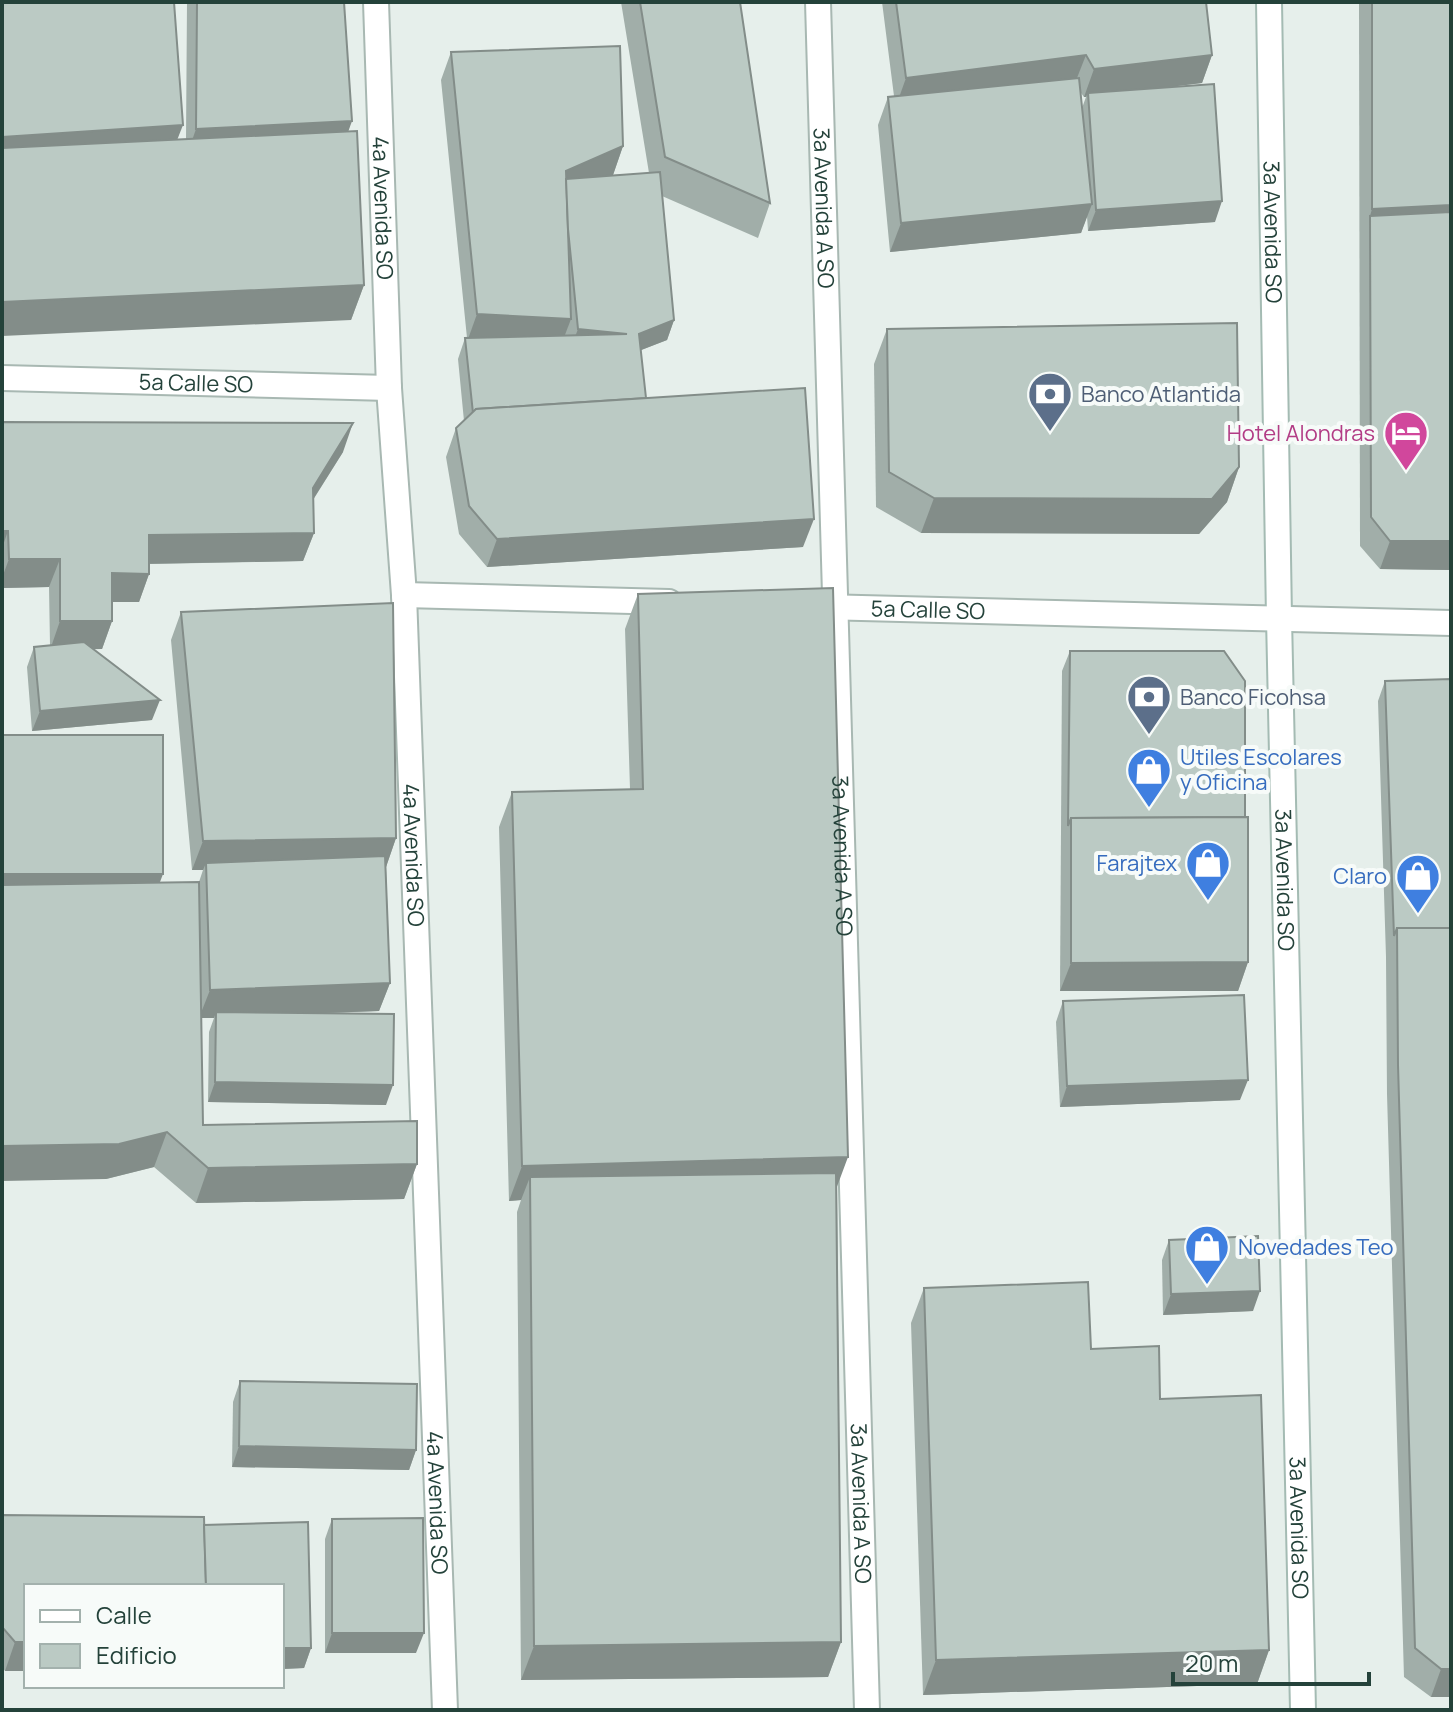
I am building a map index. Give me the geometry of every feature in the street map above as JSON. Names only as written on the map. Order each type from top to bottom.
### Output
[{"type":"street","name":"4a Avenida SO","points":[[376,2],[389,388],[404,595],[445,1710]]},
{"type":"street","name":"3a Avenida A SO","points":[[818,2],[867,1710]]},
{"type":"street","name":"3a Avenida SO","points":[[1269,2],[1303,1710]]},
{"type":"street","name":"5a Calle SO","points":[[2,378],[389,388]]},
{"type":"street","points":[[404,595],[691,603]]},
{"type":"street","name":"5a Calle SO","points":[[803,606],[1451,623]]},
{"type":"building","points":[[2,2],[174,2],[183,125],[2,137]]},
{"type":"building","points":[[197,2],[344,2],[352,121],[196,129]]},
{"type":"building","points":[[640,2],[740,2],[770,203],[665,157]]},
{"type":"building","points":[[896,2],[1206,2],[1212,55],[1094,69],[1086,55],[906,78]]},
{"type":"building","points":[[1372,2],[1451,2],[1451,205],[1372,209]]},
{"type":"building","points":[[620,46],[623,146],[566,171],[571,319],[477,314],[451,52]]},
{"type":"building","points":[[1079,78],[1092,204],[901,223],[888,97]]},
{"type":"building","points":[[1214,84],[1222,201],[1096,210],[1088,93]]},
{"type":"building","points":[[357,131],[364,285],[2,302],[2,148]]},
{"type":"building","points":[[660,172],[674,320],[639,334],[646,398],[476,409],[473,413],[465,338],[627,334],[578,329],[566,179]]},
{"type":"building","points":[[1451,212],[1451,541],[1390,541],[1371,517],[1370,216]]},
{"type":"building","name":"Banco Atlantida","points":[[1237,323],[1239,467],[1212,499],[934,498],[889,472],[887,329]]},
{"type":"building","points":[[805,388],[814,519],[497,539],[469,506],[456,428],[476,409]]},
{"type":"building","points":[[2,422],[353,423],[313,488],[314,533],[149,535],[149,574],[112,573],[112,621],[60,621],[60,559],[9,559],[8,531],[2,531]]},
{"type":"building","points":[[833,588],[848,1157],[522,1166],[512,792],[643,789],[638,594]]},
{"type":"building","points":[[393,603],[396,838],[203,841],[181,612]]},
{"type":"building","points":[[84,642],[160,700],[40,711],[34,647]]},
{"type":"building","points":[[1070,651],[1224,651],[1245,681],[1245,817],[1071,818],[1068,826]]},
{"type":"building","points":[[1451,679],[1451,928],[1397,928],[1394,936],[1385,681]]},
{"type":"building","points":[[2,735],[163,735],[163,874],[2,874]]},
{"type":"building","points":[[1248,817],[1248,962],[1071,963],[1071,818]]},
{"type":"building","points":[[385,856],[390,983],[210,990],[206,863]]},
{"type":"building","points":[[199,882],[203,1125],[417,1121],[417,1164],[208,1168],[167,1132],[119,1144],[2,1146],[2,885]]},
{"type":"building","points":[[1397,928],[1451,928],[1451,1669],[1441,1669],[1415,1648],[1398,1065]]},
{"type":"building","points":[[1244,995],[1248,1080],[1067,1086],[1063,1001]]},
{"type":"building","points":[[216,1012],[394,1014],[393,1085],[215,1082]]},
{"type":"building","points":[[836,1173],[841,1642],[534,1646],[530,1177]]},
{"type":"building","points":[[1258,1236],[1260,1291],[1171,1294],[1169,1240]]},
{"type":"building","points":[[1088,1282],[1091,1349],[1159,1346],[1160,1399],[1261,1395],[1269,1650],[936,1660],[924,1288]]},
{"type":"building","points":[[240,1381],[417,1384],[416,1450],[239,1446]]},
{"type":"building","points":[[2,1515],[204,1517],[206,1584],[24,1584],[24,1642],[15,1642],[2,1627]]},
{"type":"building","points":[[423,1518],[424,1633],[332,1633],[332,1519]]},
{"type":"building","points":[[308,1522],[311,1648],[284,1648],[284,1584],[206,1584],[204,1525]]},
{"type":"place","name":"Banco Atlantida","points":[[1050,433]]},
{"type":"place","name":"Hotel Alondras","points":[[1406,472]]},
{"type":"place","name":"Banco Ficohsa","points":[[1149,736]]},
{"type":"place","name":"Utiles Escolares y Oficina","points":[[1149,809]]},
{"type":"place","name":"Farajtex","points":[[1208,902]]},
{"type":"place","name":"Claro","points":[[1418,915]]},
{"type":"place","name":"Novedades Teo","points":[[1207,1286]]}]
